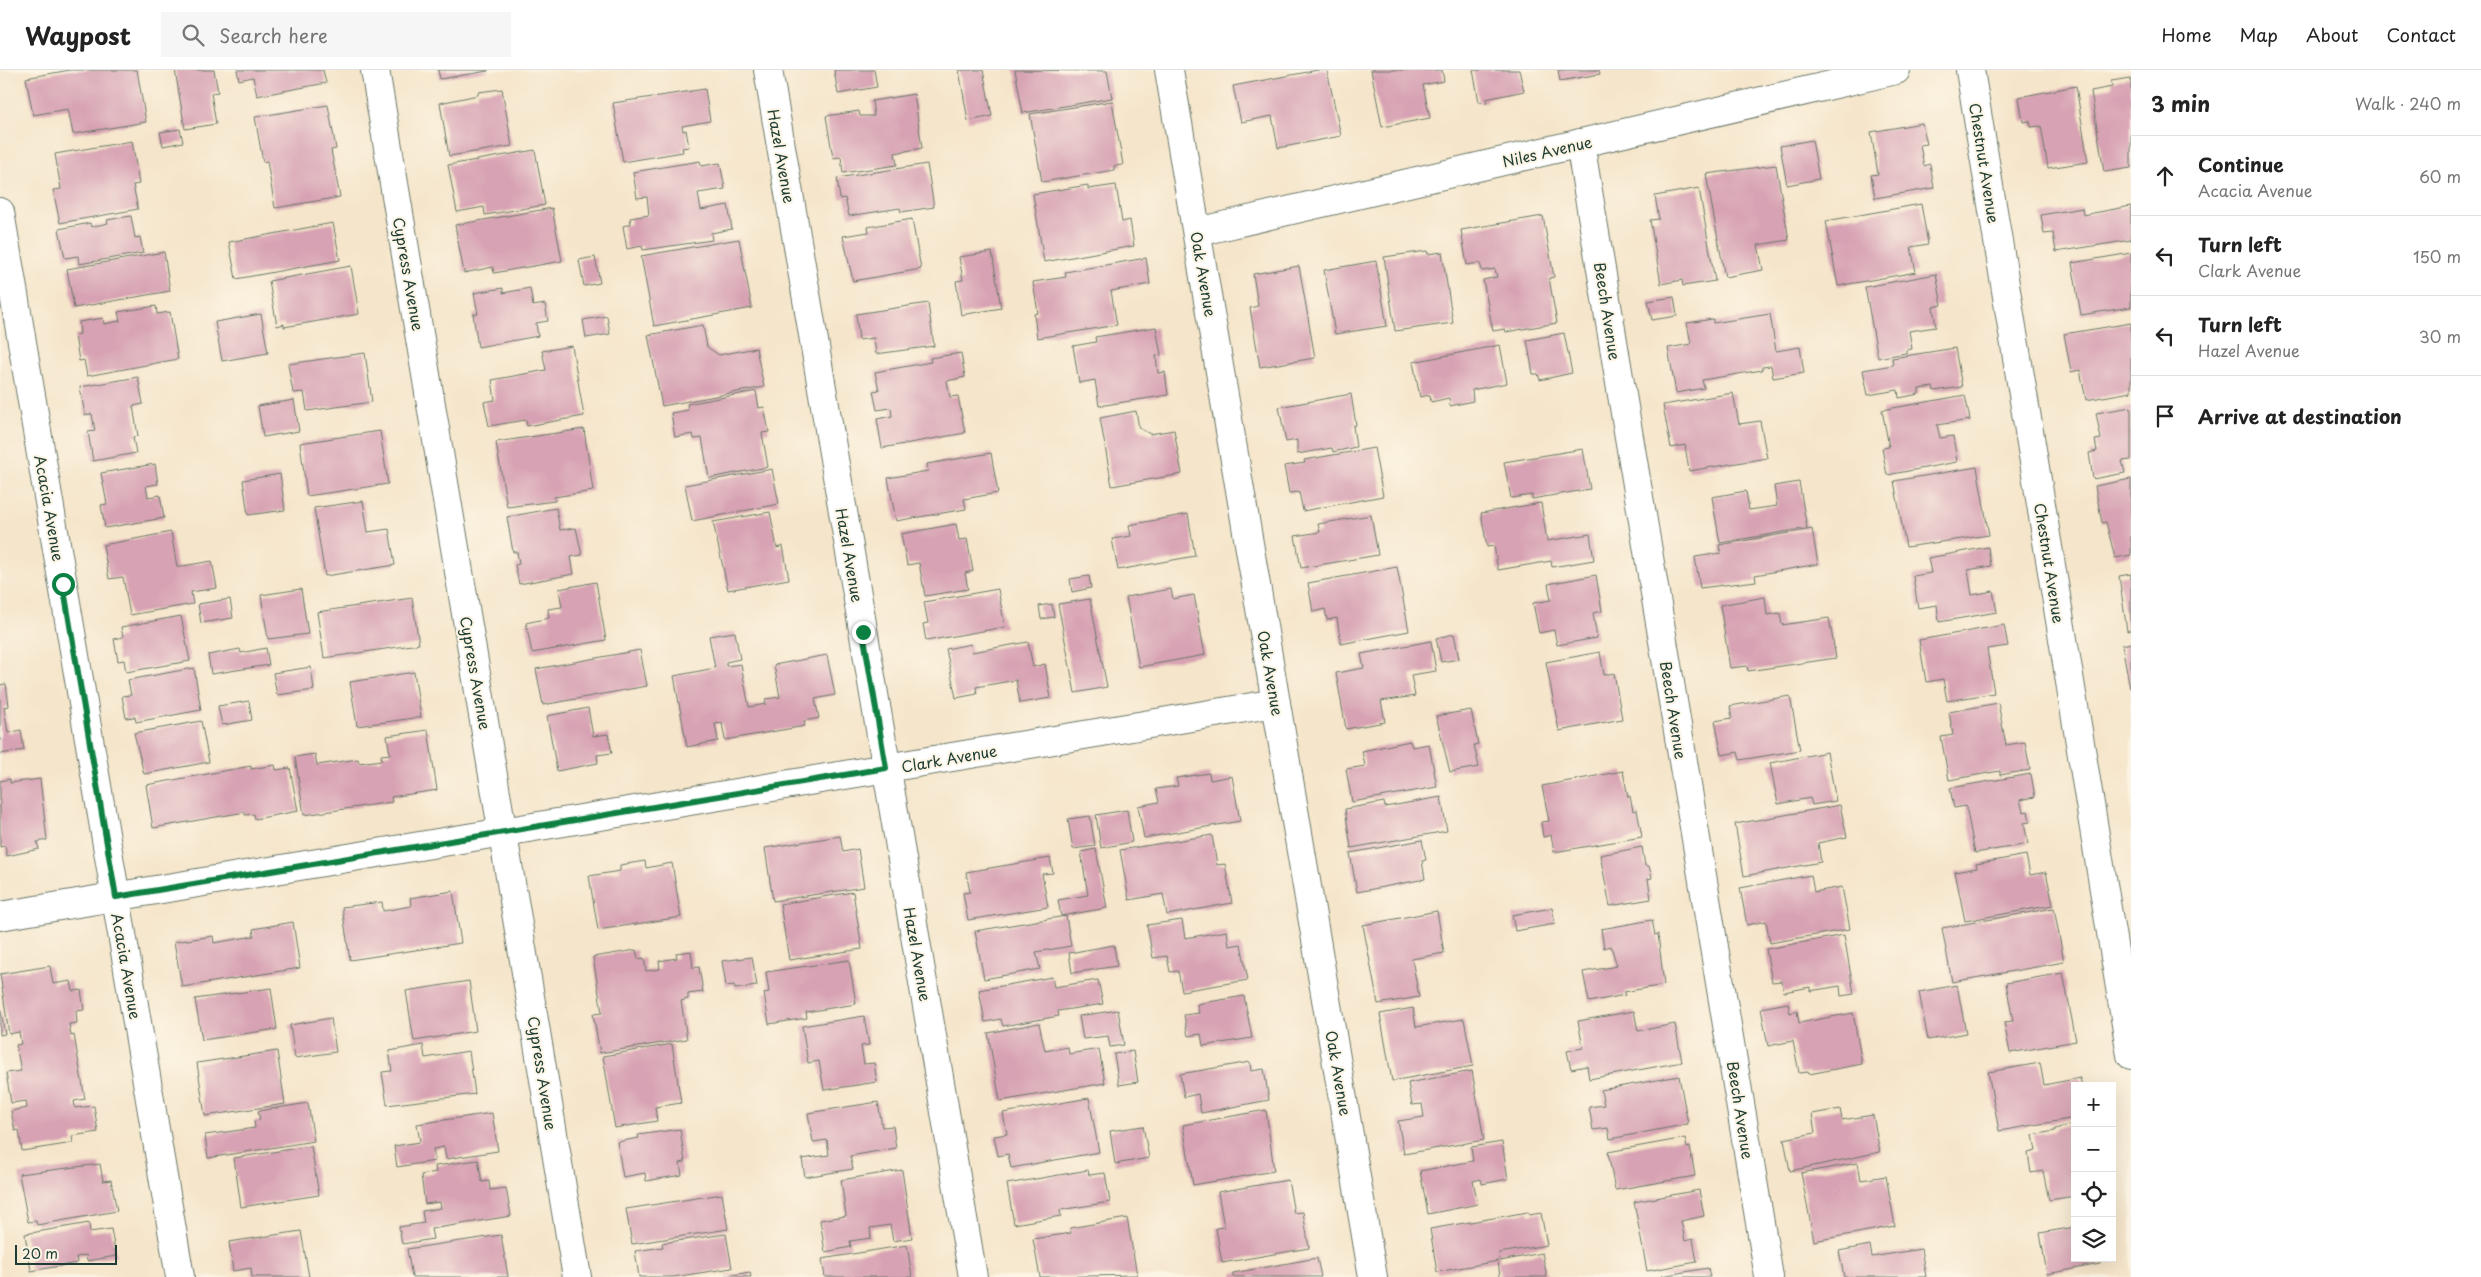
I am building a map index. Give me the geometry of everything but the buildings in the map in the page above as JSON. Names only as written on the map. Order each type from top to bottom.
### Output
[{"type":"street","name":"Cypress Avenue","points":[[375,70],[577,1277]]},
{"type":"street","name":"Hazel Avenue","points":[[768,70],[973,1277]]},
{"type":"street","name":"Oak Avenue","points":[[1169,70],[1373,1277]]},
{"type":"street","name":"Niles Avenue","points":[[1197,232],[1896,70]]},
{"type":"street","name":"Chestnut Avenue","points":[[1970,70],[2131,1055]]},
{"type":"street","name":"Beech Avenue","points":[[1580,143],[1769,1277]]},
{"type":"street","name":"Acacia Avenue","points":[[0,212],[180,1277]]},
{"type":"street","name":"Clark Avenue","points":[[0,916],[1276,703]]},
{"type":"route","points":[[63,584],[116,897],[886,768],[863,632]]}]
